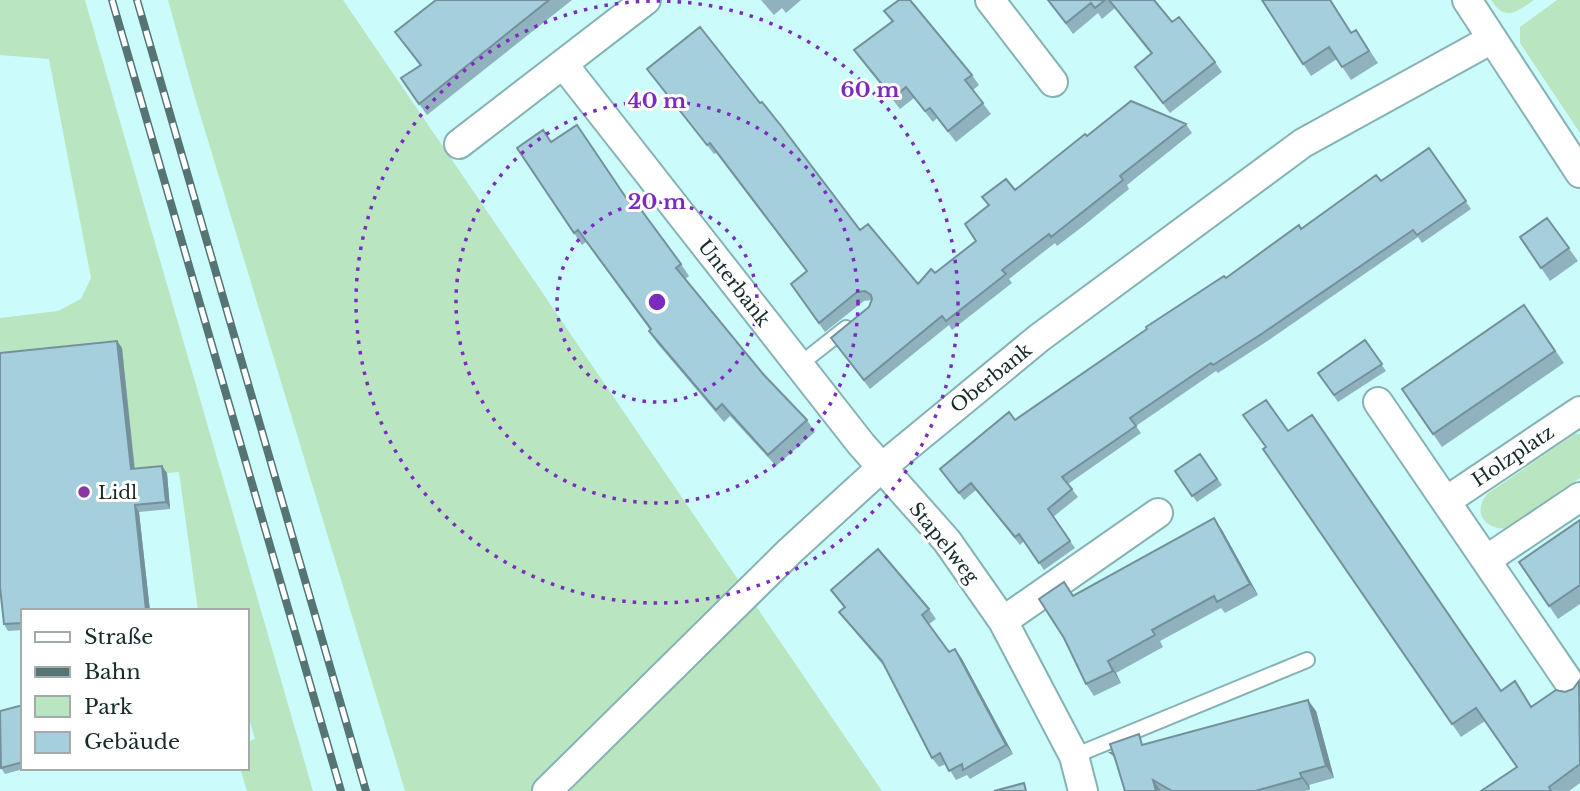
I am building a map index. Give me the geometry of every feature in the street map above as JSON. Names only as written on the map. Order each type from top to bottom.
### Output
[{"type":"street","points":[[459,145],[646,0]]},
{"type":"street","points":[[990,0],[1053,82]]},
{"type":"street","points":[[1466,0],[1580,173]]},
{"type":"street","name":"Oberbank","points":[[547,791],[790,551],[881,468],[1040,338],[1303,143],[1492,40]]},
{"type":"street","name":"Unterbank","points":[[563,64],[881,468]]},
{"type":"street","points":[[1378,402],[1573,688]]},
{"type":"street","name":"Holzplatz","points":[[1446,500],[1580,411]]},
{"type":"street","name":"Stapelweg","points":[[881,468],[947,541],[1003,621],[1074,756],[1083,791]]},
{"type":"street","points":[[1486,560],[1580,497]]},
{"type":"street","points":[[1003,621],[1158,513]]},
{"type":"lane","points":[[799,365],[859,317]]},
{"type":"lane","points":[[1074,756],[1307,660]]},
{"type":"green space","points":[[0,0],[85,0],[313,791],[247,791],[241,770],[248,770],[248,742],[255,739],[248,715],[248,609],[198,609],[179,472],[135,476],[0,360],[0,318],[58,311],[81,299],[91,278],[49,59],[0,55]]},
{"type":"green space","points":[[168,0],[343,0],[882,791],[405,791],[193,91]]},
{"type":"green space","points":[[1491,0],[1534,0],[1516,11],[1506,13]]},
{"type":"green space","points":[[1557,0],[1580,0],[1580,133],[1520,43],[1520,27]]},
{"type":"green space","points":[[1575,434],[1580,434],[1580,478],[1505,529],[1497,528],[1482,518],[1481,507],[1487,494]]},
{"type":"building","points":[[436,0],[549,0],[419,104],[401,78],[421,65],[395,32]]},
{"type":"building","points":[[899,0],[910,0],[972,75],[965,80],[983,103],[948,131],[930,108],[925,111],[906,87],[893,98],[854,50],[893,21],[884,11]]},
{"type":"building","points":[[1048,0],[1105,0],[1095,8],[1091,3],[1066,23]]},
{"type":"building","points":[[1109,0],[1154,0],[1172,22],[1179,17],[1215,62],[1163,103],[1135,67],[1152,53]]},
{"type":"building","points":[[1262,0],[1330,0],[1351,33],[1356,30],[1369,51],[1342,67],[1329,47],[1303,64]]},
{"type":"building","points":[[700,27],[782,127],[860,230],[868,224],[918,284],[931,269],[935,273],[976,241],[965,224],[989,205],[982,197],[1006,179],[1015,190],[1131,101],[1186,124],[1120,176],[1123,180],[1051,237],[1049,234],[1002,270],[1006,274],[946,321],[942,316],[864,380],[831,338],[869,307],[871,295],[865,291],[857,292],[819,323],[791,284],[807,271],[710,143],[707,145],[647,69]]},
{"type":"building","points":[[577,125],[635,211],[639,207],[681,264],[676,268],[764,375],[807,420],[768,455],[722,404],[716,410],[649,331],[651,329],[578,230],[574,233],[517,148],[543,130],[551,142]]},
{"type":"building","points":[[1429,148],[1466,201],[1417,235],[1413,230],[1263,333],[1213,365],[1211,363],[1130,418],[1136,426],[1062,477],[1072,489],[1048,509],[1070,541],[1039,563],[1019,534],[1015,537],[971,483],[959,493],[940,469],[1009,412],[1015,420],[1147,329],[1146,327],[1224,276],[1226,278],[1299,225],[1301,229],[1376,175],[1381,181]]},
{"type":"building","points":[[1547,218],[1569,248],[1541,268],[1520,237]]},
{"type":"building","points":[[1524,305],[1555,351],[1433,434],[1402,389]]},
{"type":"building","points":[[1365,340],[1382,364],[1334,395],[1318,373]]},
{"type":"building","name":"Lidl","points":[[117,341],[131,469],[162,466],[166,502],[135,505],[146,609],[21,609],[21,623],[4,624],[0,587],[0,353]]},
{"type":"building","points":[[1266,400],[1288,431],[1312,415],[1501,691],[1515,681],[1531,707],[1556,690],[1565,692],[1573,689],[1579,681],[1580,764],[1549,787],[1551,791],[1481,791],[1517,767],[1476,708],[1452,724],[1263,449],[1266,447],[1243,415]]},
{"type":"building","points":[[1200,454],[1217,479],[1192,496],[1175,471]]},
{"type":"building","points":[[1214,518],[1250,584],[1217,602],[1214,596],[1152,630],[1155,635],[1108,661],[1113,671],[1086,684],[1064,638],[1039,599],[1064,582],[1073,596]]},
{"type":"building","points":[[1580,520],[1580,585],[1549,606],[1519,562]]},
{"type":"building","points":[[878,549],[929,609],[922,615],[949,652],[955,649],[1006,745],[963,770],[962,764],[949,771],[940,753],[932,758],[882,661],[839,612],[845,607],[831,590]]},
{"type":"building","points":[[1308,700],[1326,766],[1300,773],[1302,778],[1255,791],[1172,791],[1153,780],[1156,791],[1125,791],[1110,744],[1139,734],[1142,745]]},
{"type":"building","points":[[21,706],[21,763],[1,768],[0,711]]},
{"type":"building","points":[[1024,783],[1026,791],[994,791]]},
{"type":"railway","points":[[112,0],[341,791]]},
{"type":"railway","points":[[137,0],[366,791]]},
{"type":"place","name":"Lidl","points":[[84,492]]}]
